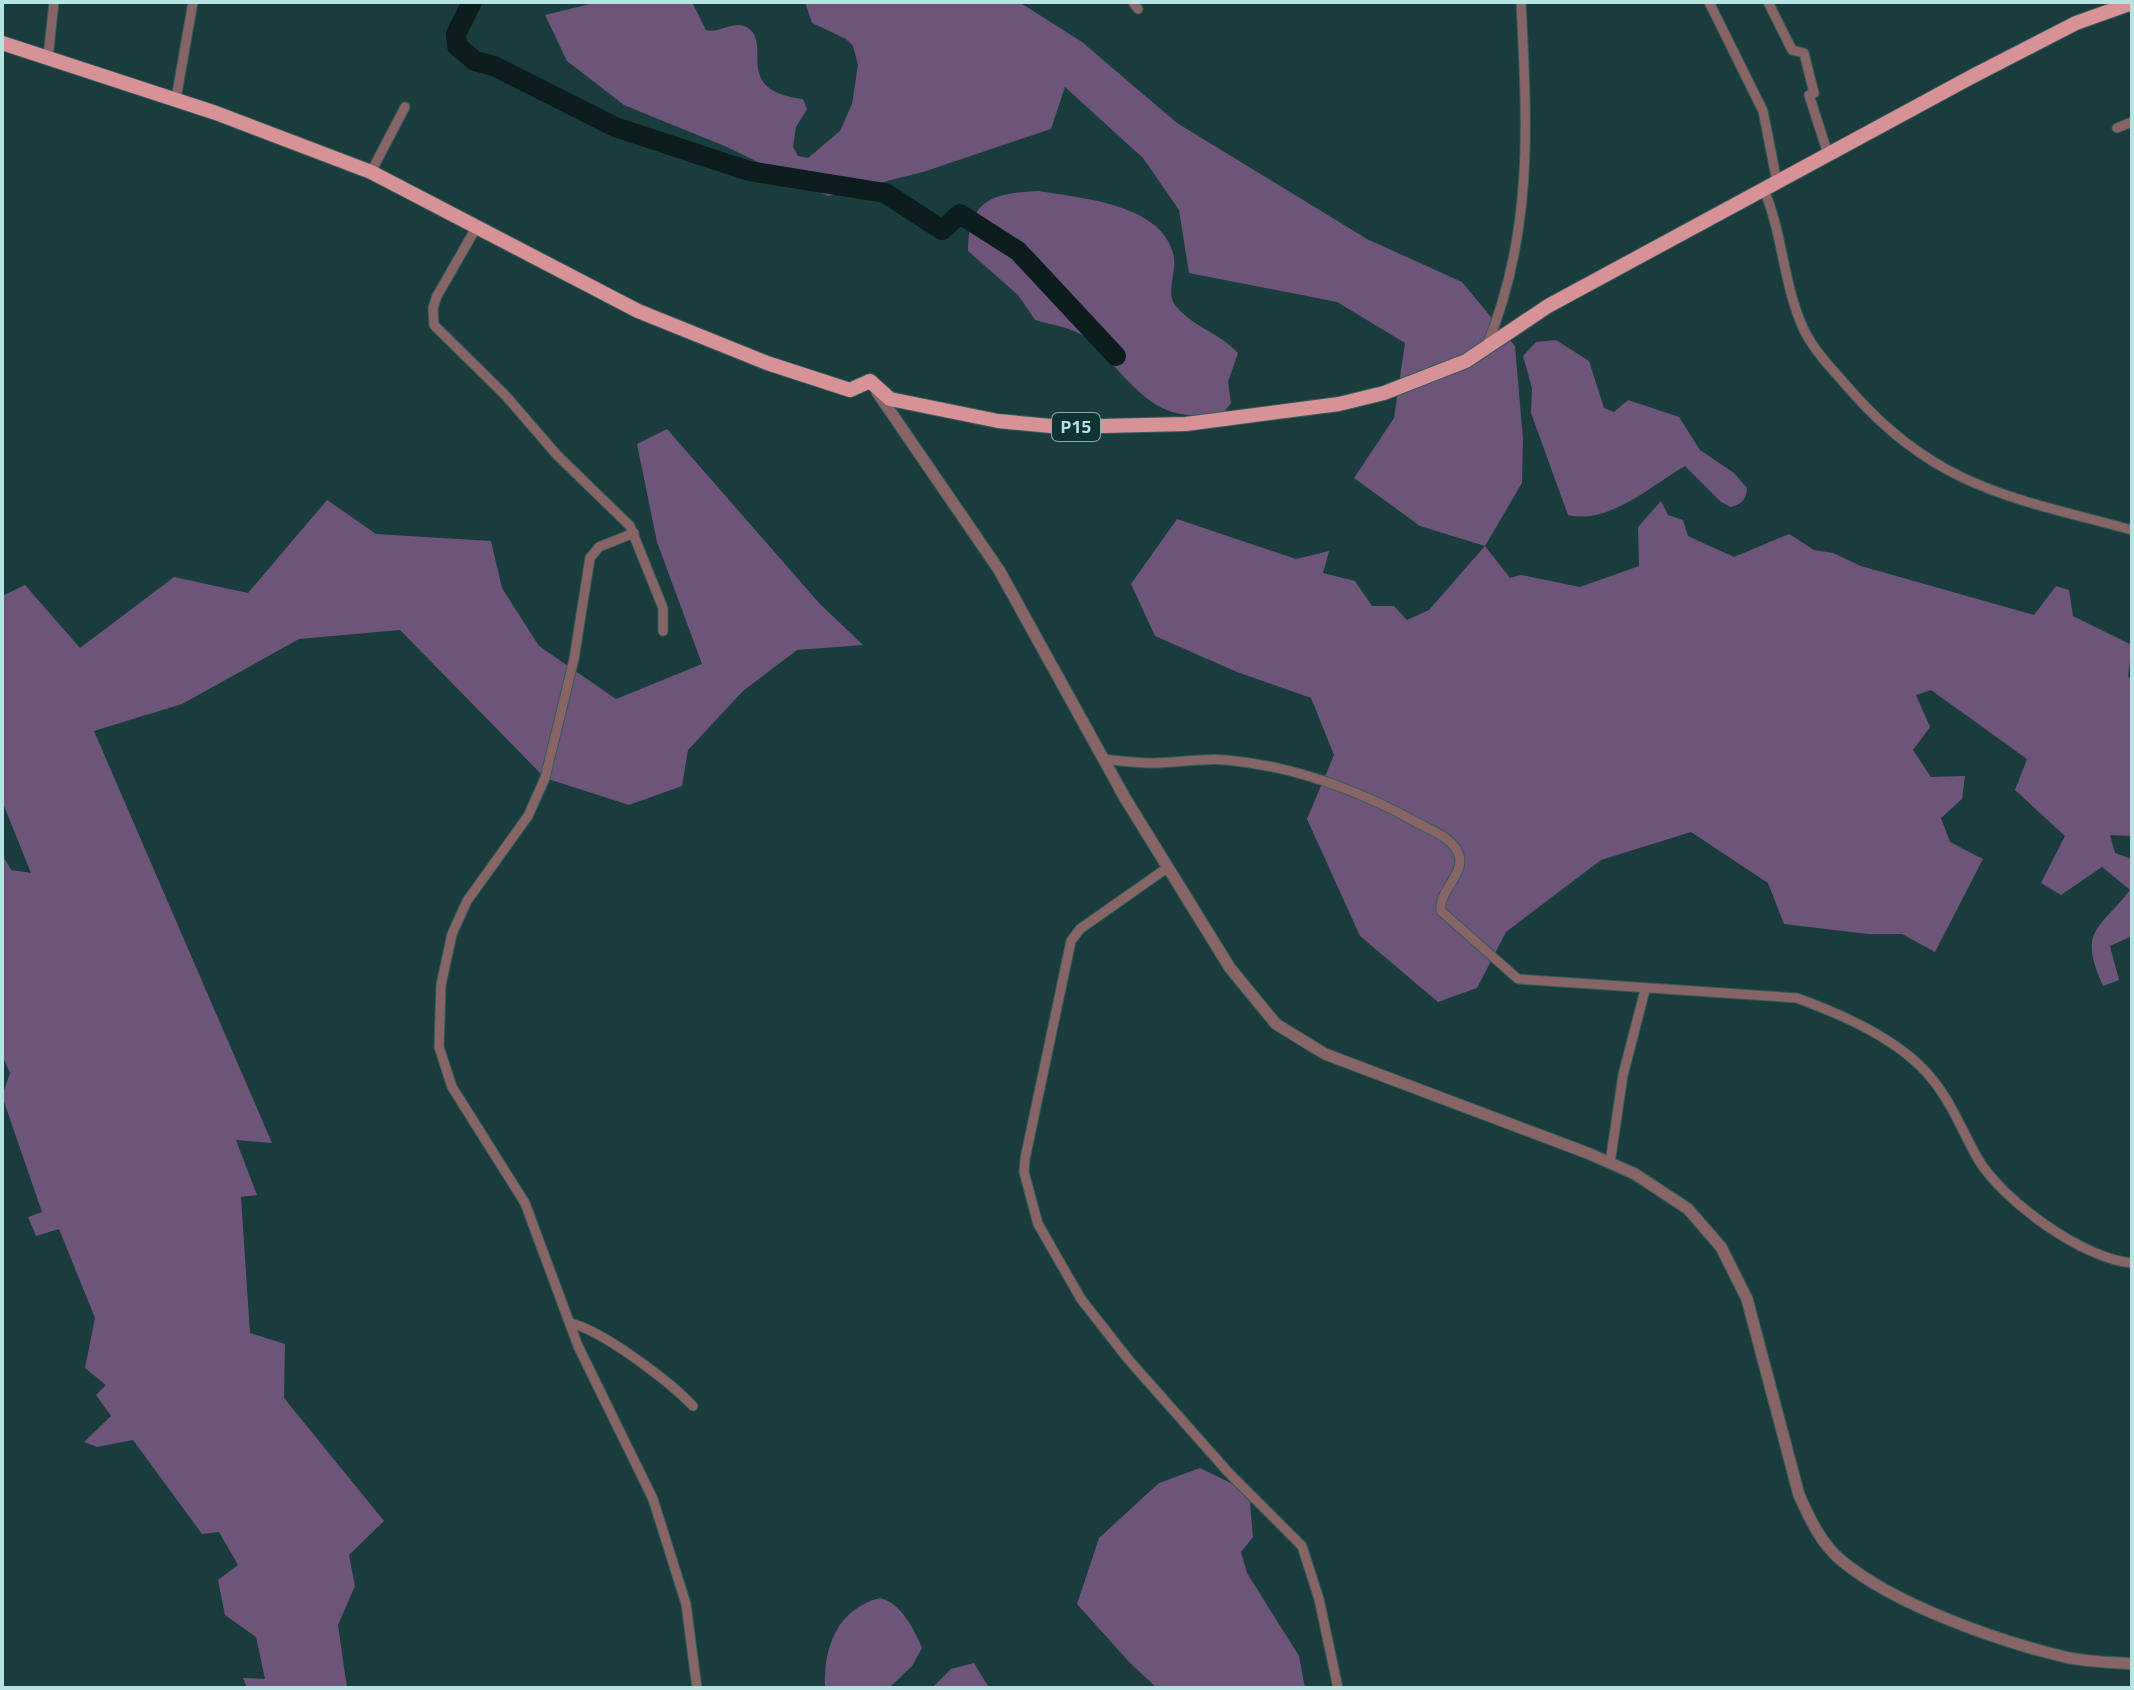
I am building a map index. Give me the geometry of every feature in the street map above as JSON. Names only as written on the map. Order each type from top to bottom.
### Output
[{"type":"main road","name":"P15","points":[[870,381],[890,399],[998,421],[1061,427],[1175,425],[1357,400],[1430,377],[1485,348],[1557,301],[1828,154],[2076,23],[2132,3]]},
{"type":"main road","points":[[2,43],[176,99],[371,172],[638,311],[752,357],[850,390],[870,381]]},
{"type":"street","points":[[48,58],[54,2]]},
{"type":"street","points":[[176,99],[193,2]]},
{"type":"street","points":[[1485,348],[1506,297],[1516,261],[1526,160],[1521,2]]},
{"type":"street","points":[[1709,2],[1763,111],[1777,182]]},
{"type":"street","points":[[1768,2],[1792,50],[1804,53],[1814,93],[1809,95],[1828,154]]},
{"type":"street","points":[[371,172],[405,107]]},
{"type":"street","points":[[2117,128],[2132,122]]},
{"type":"street","points":[[1764,190],[1771,206],[1793,304],[1805,331],[1834,371],[1892,432],[1939,468],[1985,490],[2132,530]]},
{"type":"street","points":[[476,228],[437,296],[433,308],[434,325],[634,533],[663,608],[663,631]]},
{"type":"street","points":[[870,381],[999,570],[1167,868],[1257,1005],[1291,1037],[1426,1095],[1610,1163],[1654,1185],[1688,1209],[1721,1247],[1758,1330],[1799,1495],[1823,1540],[1840,1560],[1868,1579],[1967,1627],[2067,1658],[2132,1664]]},
{"type":"street","points":[[634,533],[599,547],[590,558],[574,659],[545,778],[528,816],[467,901],[452,934],[439,1001],[443,1067],[525,1203],[570,1323],[661,1519],[689,1614],[697,1688]]},
{"type":"street","points":[[1104,759],[1154,763],[1190,758],[1227,760],[1316,779],[1379,802],[1453,844],[1460,857],[1459,864],[1440,902],[1441,911],[1513,978],[1628,986],[1645,990],[1797,998],[1885,1040],[1907,1054],[1933,1079],[1978,1160],[2023,1205],[2058,1235],[2084,1249],[2132,1263]]},
{"type":"street","points":[[1167,868],[1080,929],[1071,941],[1024,1172],[1038,1224],[1081,1299],[1128,1359],[1228,1472],[1293,1533],[1302,1546],[1319,1599],[1338,1688]]},
{"type":"street","points":[[1610,1163],[1623,1075],[1645,990]]},
{"type":"street","points":[[570,1323],[593,1331],[660,1376],[693,1406]]},
{"type":"shaded area","points":[[598,2],[692,2],[706,30],[738,25],[748,28],[755,36],[761,77],[781,94],[803,99],[807,109],[796,127],[793,147],[798,156],[808,158],[840,131],[852,104],[858,65],[853,46],[846,39],[812,23],[805,2],[1019,2],[1082,42],[1177,123],[1367,239],[1462,282],[1515,346],[1523,439],[1522,483],[1485,546],[1420,526],[1354,478],[1394,418],[1405,343],[1337,302],[1189,273],[1179,210],[1143,158],[1065,87],[1051,129],[923,172],[828,196],[727,147],[624,105],[567,61],[545,15]]},
{"type":"shaded area","points":[[1039,191],[1119,207],[1139,215],[1168,240],[1174,258],[1171,295],[1175,305],[1189,319],[1238,353],[1228,382],[1231,403],[1223,413],[1187,415],[1160,407],[1137,390],[1081,334],[1035,320],[1018,295],[968,251],[973,220],[987,202],[1009,194]]},
{"type":"shaded area","points":[[1556,340],[1589,361],[1604,408],[1614,412],[1628,400],[1679,417],[1700,450],[1734,473],[1747,488],[1743,501],[1731,507],[1721,502],[1685,466],[1614,509],[1583,517],[1568,515],[1531,413],[1532,388],[1523,356],[1536,342]]},
{"type":"shaded area","points":[[667,429],[820,604],[863,645],[797,650],[743,691],[688,750],[682,786],[629,805],[545,778],[400,630],[299,639],[182,704],[94,731],[272,1143],[236,1140],[257,1195],[241,1197],[250,1333],[285,1344],[284,1398],[384,1521],[349,1555],[355,1586],[338,1625],[347,1688],[247,1688],[243,1678],[265,1679],[256,1637],[225,1615],[218,1580],[238,1565],[219,1532],[202,1534],[133,1440],[97,1447],[84,1442],[111,1416],[96,1395],[106,1385],[85,1368],[95,1318],[59,1229],[36,1236],[28,1217],[42,1212],[2,1096],[10,1073],[2,1055],[2,854],[11,870],[31,873],[2,801],[2,596],[25,585],[80,648],[174,577],[248,593],[327,500],[376,534],[491,541],[502,588],[539,646],[616,699],[702,664],[657,542],[637,444]]},
{"type":"shaded area","points":[[1661,501],[1668,515],[1683,520],[1688,536],[1734,557],[1789,534],[1814,550],[1833,553],[1861,566],[2034,615],[2056,586],[2069,590],[2073,616],[2132,645],[2128,677],[2132,678],[2132,836],[2110,835],[2115,853],[2132,859],[2132,936],[2110,946],[2119,980],[2103,986],[2092,953],[2092,942],[2095,932],[2130,890],[2102,867],[2061,895],[2041,883],[2065,836],[2015,790],[2027,759],[1931,690],[1916,695],[1930,727],[1913,750],[1931,777],[1965,776],[1962,799],[1941,818],[1950,842],[1983,859],[1935,952],[1902,934],[1868,934],[1784,924],[1768,883],[1691,832],[1601,860],[1506,932],[1477,988],[1438,1002],[1360,936],[1307,819],[1334,755],[1311,698],[1237,672],[1155,636],[1131,584],[1177,519],[1296,559],[1329,551],[1323,573],[1355,581],[1372,606],[1394,606],[1407,620],[1429,610],[1485,546],[1510,578],[1521,575],[1580,587],[1639,566],[1638,527]]},
{"type":"shaded area","points":[[1200,1468],[1249,1492],[1253,1537],[1241,1552],[1247,1573],[1299,1656],[1305,1688],[1157,1688],[1077,1604],[1099,1538],[1159,1483]]},
{"type":"shaded area","points":[[880,1598],[900,1611],[919,1641],[922,1648],[912,1666],[889,1688],[825,1688],[827,1658],[836,1631],[853,1611]]},
{"type":"shaded area","points":[[974,1663],[989,1688],[932,1688],[951,1669]]},
{"type":"waterway","points":[[472,2],[456,34],[457,46],[475,61],[494,66],[615,127],[749,171],[885,193],[942,230],[960,214],[1018,251],[1116,356]]}]
